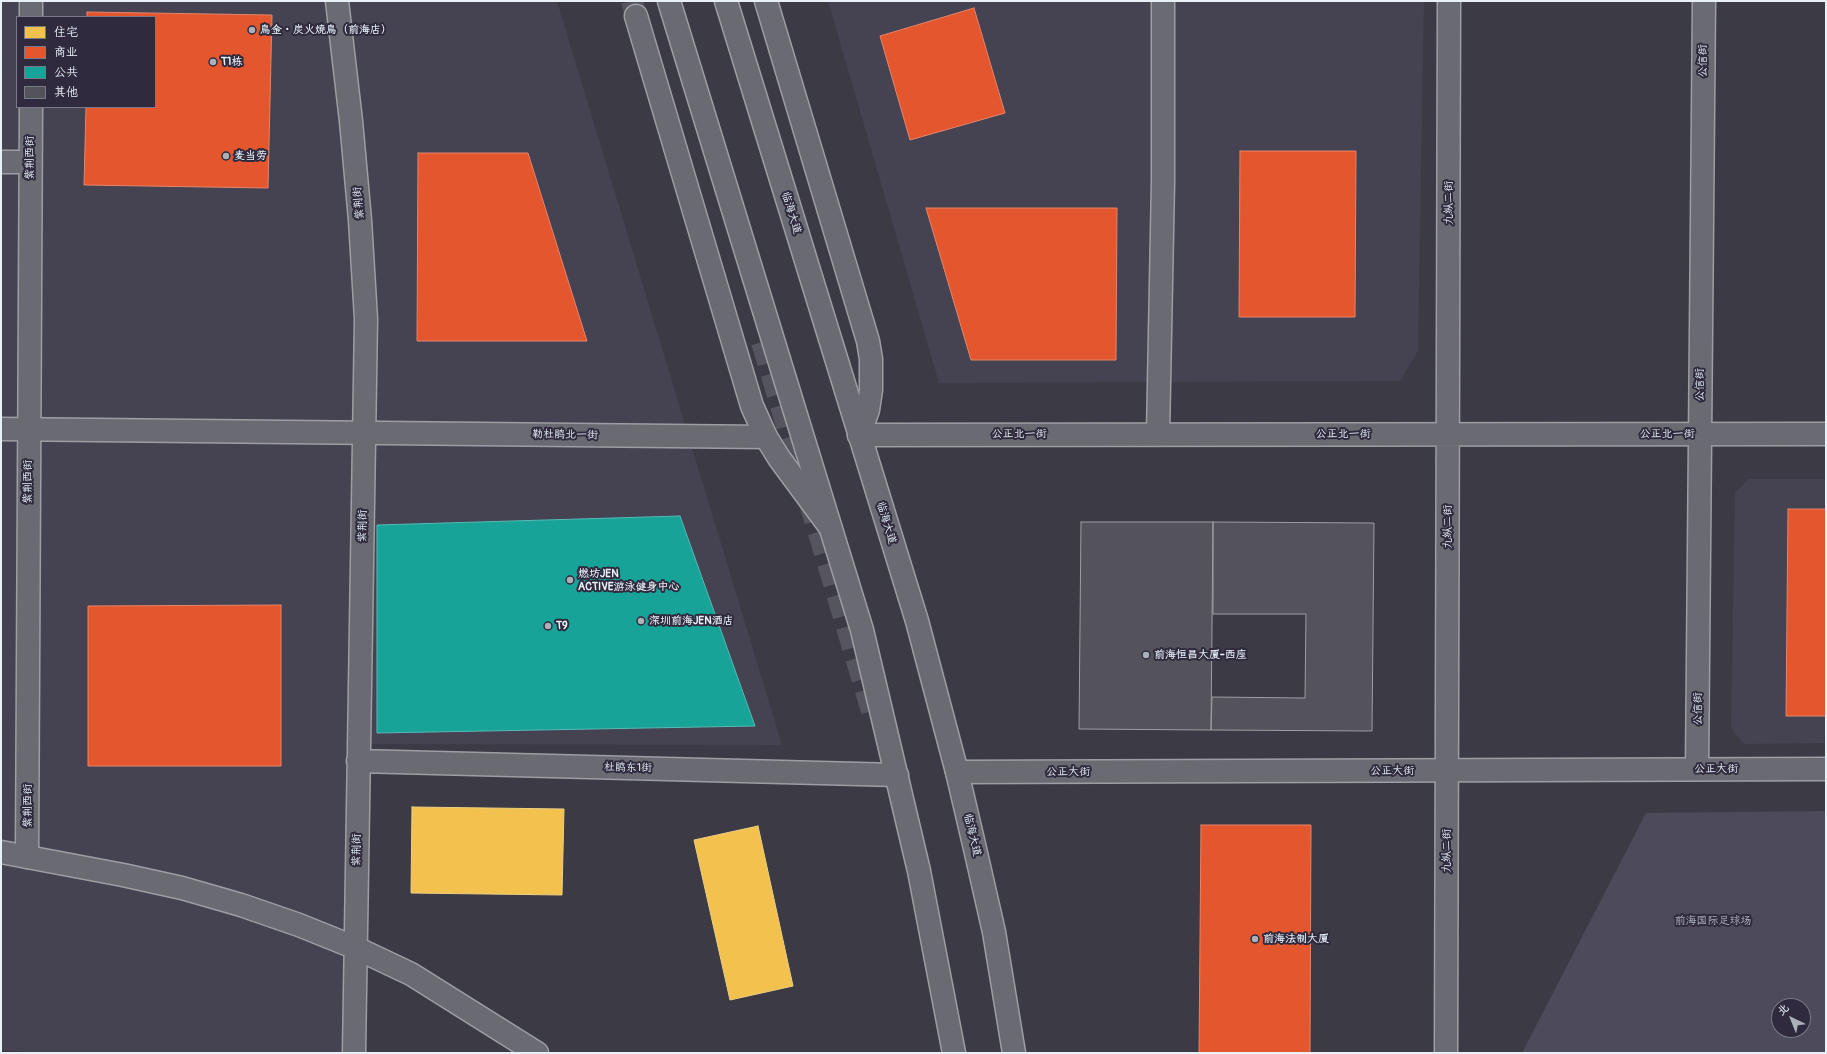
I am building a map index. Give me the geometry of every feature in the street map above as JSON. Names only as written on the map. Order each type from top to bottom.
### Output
[{"type":"street","points":[[31,1],[31,16]]},
{"type":"street","name":"紫荆街","points":[[337,1],[351,121],[360,220],[366,319],[354,1053]]},
{"type":"street","points":[[669,1],[862,630],[919,871],[954,1053]]},
{"type":"street","name":"临海大道","points":[[726,1],[917,622],[957,772],[994,932],[1014,1053]]},
{"type":"street","points":[[766,1],[868,341],[872,390],[868,410],[859,435]]},
{"type":"street","points":[[1158,434],[1163,182],[1163,1]]},
{"type":"street","name":"九纵二街","points":[[1446,1053],[1449,1]]},
{"type":"street","name":"公信街","points":[[1697,769],[1704,1]]},
{"type":"street","points":[[636,16],[747,389],[766,437],[779,458],[830,527]]},
{"type":"street","name":"紫荆西街","points":[[28,857],[31,108]]},
{"type":"street","points":[[1,162],[30,162]]},
{"type":"street","name":"勒杜鹃北一街","points":[[1,429],[766,437]]},
{"type":"street","name":"公正北一街","points":[[859,435],[1826,434]]},
{"type":"street","name":"杜鹃东1街","points":[[358,761],[897,775]]},
{"type":"street","name":"公正大街","points":[[957,772],[1826,769]]},
{"type":"street","points":[[1,852],[123,875],[182,888],[292,922],[356,948],[411,974],[537,1053]]},
{"type":"shaded area","points":[[1,1],[557,1],[782,745],[347,744],[344,1053],[37,1053],[1,1050]]},
{"type":"shaded area","points":[[828,1],[1424,1],[1418,351],[1400,381],[939,383]]},
{"type":"shaded area","points":[[1748,479],[1826,479],[1826,743],[1744,744],[1731,728],[1735,493]]},
{"type":"green space","name":"前海国际足球场","points":[[1826,811],[1826,1053],[1522,1053],[1646,813]]},
{"type":"building: 住宅","name":"深圳前海JEN酒店","points":[[655,527],[705,691],[626,715],[577,551]]},
{"type":"building: 住宅","points":[[412,807],[564,809],[562,895],[411,893]]},
{"type":"building: 住宅","points":[[758,826],[793,986],[730,1000],[694,840]]},
{"type":"building: 商业","points":[[974,8],[1005,113],[910,140],[880,36]]},
{"type":"building: 商业","name":"T1栋","points":[[87,12],[272,15],[268,188],[84,185],[86,108],[156,108],[156,16],[87,16]]},
{"type":"building: 商业","points":[[1240,151],[1356,151],[1355,317],[1239,317]]},
{"type":"building: 商业","points":[[418,153],[528,153],[587,341],[417,341]]},
{"type":"building: 商业","points":[[926,208],[1117,208],[1116,360],[971,360]]},
{"type":"building: 商业","points":[[1788,509],[1826,509],[1826,716],[1786,716]]},
{"type":"building: 商业","points":[[281,605],[281,766],[88,766],[88,606]]},
{"type":"building: 商业","name":"前海法制大厦","points":[[1201,825],[1311,825],[1310,1053],[1199,1053]]},
{"type":"building: 公共","name":"T9","points":[[680,516],[755,726],[377,733],[377,525]]},
{"type":"building: 其他","name":"前海恒昌大厦-西座","points":[[1081,522],[1213,522],[1211,730],[1079,729]]},
{"type":"building: 其他","points":[[1213,522],[1374,523],[1372,731],[1211,730],[1212,697],[1305,698],[1306,614],[1213,614]]},
{"type":"tunnel","points":[[632,1],[636,16]]},
{"type":"tunnel","points":[[762,342],[872,711]]},
{"type":"place","name":"鳥金・炭火焼鳥（前海店）","points":[[252,30]]},
{"type":"place","name":"T1栋","points":[[213,62]]},
{"type":"place","name":"麦当劳","points":[[226,156]]},
{"type":"place","name":"燃坊JEN ACTIVE游泳健身中心","points":[[570,580]]},
{"type":"place","name":"深圳前海JEN酒店","points":[[641,621]]},
{"type":"place","name":"T9","points":[[548,626]]},
{"type":"place","name":"前海恒昌大厦-西座","points":[[1146,655]]},
{"type":"place","name":"前海法制大厦","points":[[1255,939]]}]
